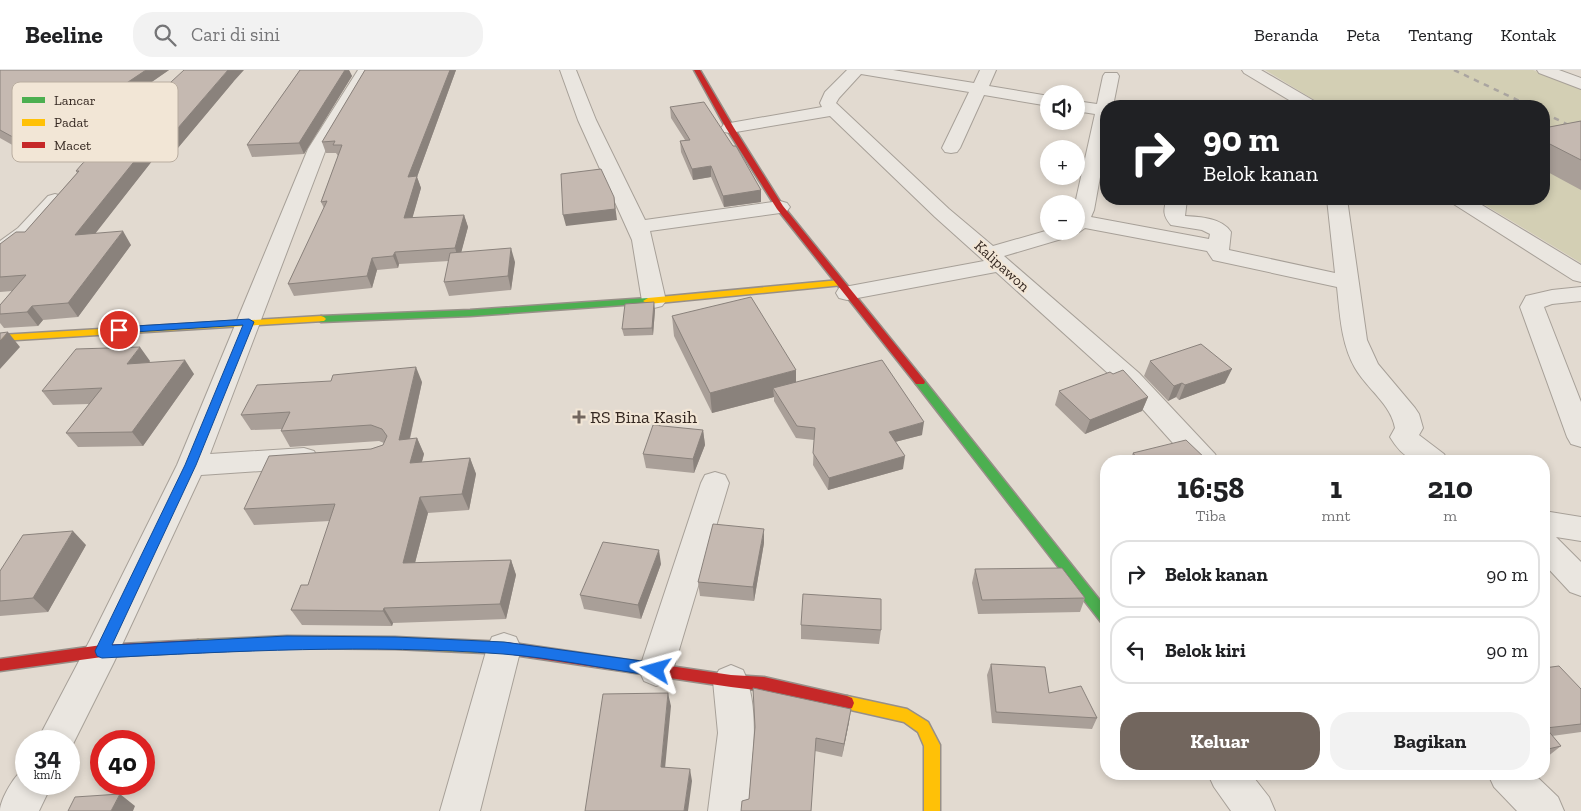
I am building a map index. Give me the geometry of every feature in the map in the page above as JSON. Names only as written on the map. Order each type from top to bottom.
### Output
[{"type":"street","points":[[61,730],[102,651],[191,465],[316,149],[366,70]]},
{"type":"street","points":[[568,70],[587,120],[643,240],[654,301]]},
{"type":"street","points":[[697,70],[730,128],[780,207],[994,474],[1100,610]]},
{"type":"street","points":[[730,128],[834,110],[828,102],[831,96],[856,70]]},
{"type":"street","points":[[866,70],[1040,99]]},
{"type":"street","points":[[951,148],[988,70]]},
{"type":"street","points":[[1250,70],[1300,100]]},
{"type":"street","points":[[1545,70],[1581,84]]},
{"type":"street","points":[[1107,100],[1111,76]]},
{"type":"street","points":[[1085,108],[1100,110]]},
{"type":"street","name":"Kalipawon","points":[[834,110],[994,260],[1130,379],[1200,455]]},
{"type":"street","points":[[1085,205],[1100,135]]},
{"type":"street","points":[[0,252],[24,232],[69,184]]},
{"type":"street","points":[[1176,205],[1175,218],[1178,221],[1214,227],[1219,230],[1218,253],[1221,255],[1347,282]]},
{"type":"street","points":[[1338,205],[1355,340],[1367,367],[1406,414],[1409,428],[1404,437],[1412,446],[1425,455]]},
{"type":"street","points":[[1469,205],[1581,275]]},
{"type":"street","points":[[638,228],[780,207]]},
{"type":"street","points":[[1085,227],[1218,247]]},
{"type":"street","points":[[0,338],[249,322],[470,313],[844,288],[994,260],[1042,240]]},
{"type":"street","points":[[1581,294],[1544,298],[1534,301],[1532,307],[1581,437]]},
{"type":"street","points":[[191,465],[330,456]]},
{"type":"street","points":[[656,670],[715,483]]},
{"type":"street","points":[[1550,524],[1581,529]]},
{"type":"street","points":[[1550,550],[1581,583]]},
{"type":"street","points":[[0,665],[102,651],[287,642],[395,644],[504,648],[731,681],[764,684],[907,716],[923,727],[932,745],[932,811]]},
{"type":"street","points":[[460,811],[504,648]]},
{"type":"street","points":[[728,811],[736,733],[731,681]]},
{"type":"street","points":[[1231,780],[1254,811]]},
{"type":"street","points":[[1513,780],[1544,811]]},
{"type":"street","points":[[18,811],[26,795]]},
{"type":"shaded area","points":[[1265,70],[1533,70],[1581,89],[1581,263],[1485,205],[1550,205],[1550,100],[1314,100]]},
{"type":"building","points":[[0,70],[146,70],[128,82],[12,82],[12,137],[0,130]]},
{"type":"building","points":[[184,70],[228,70],[178,128],[178,82],[171,82]]},
{"type":"building","points":[[300,70],[345,70],[299,143],[247,145]]},
{"type":"building","points":[[365,70],[450,70],[408,177],[417,176],[404,218],[464,215],[455,248],[395,252],[393,256],[372,258],[367,276],[288,284],[327,201],[321,202],[342,145],[333,145],[335,141],[322,142]]},
{"type":"building","points":[[704,102],[733,146],[736,146],[761,190],[723,196],[711,166],[692,169],[680,141],[690,140],[670,107]]},
{"type":"building","points":[[1581,121],[1581,160],[1550,144],[1550,127]]},
{"type":"building","points":[[84,162],[134,162],[75,235],[123,231],[68,303],[32,306],[27,312],[0,314],[0,305],[26,275],[0,277],[0,244],[16,232],[25,232],[79,171],[76,171]]},
{"type":"building","points":[[601,169],[614,197],[615,209],[563,215],[561,174]]},
{"type":"building","points":[[511,248],[508,276],[444,282],[450,253]]},
{"type":"building","points":[[751,297],[796,370],[710,393],[672,316]]},
{"type":"building","points":[[654,302],[652,328],[622,329],[625,304]]},
{"type":"building","points":[[8,332],[0,341],[0,333]]},
{"type":"building","points":[[1201,344],[1232,369],[1185,385],[1182,383],[1174,386],[1150,361]]},
{"type":"building","points":[[140,347],[127,364],[185,360],[132,432],[66,433],[102,388],[42,391],[76,349]]},
{"type":"building","points":[[882,360],[924,422],[889,432],[905,456],[829,478],[813,453],[815,428],[797,426],[773,388]]},
{"type":"building","points":[[416,367],[399,440],[417,438],[410,463],[470,458],[462,494],[420,497],[403,563],[511,560],[500,604],[384,608],[383,611],[291,610],[301,585],[308,585],[335,504],[244,509],[269,456],[371,449],[383,445],[387,436],[382,429],[371,425],[281,431],[290,412],[241,415],[257,385],[331,381],[333,375]]},
{"type":"building","points":[[1123,370],[1148,397],[1090,420],[1059,391],[1110,372],[1113,374]]},
{"type":"building","points":[[653,425],[703,430],[693,459],[643,454]]},
{"type":"building","points":[[1186,440],[1202,455],[1134,455],[1133,453]]},
{"type":"building","points":[[713,524],[764,529],[753,587],[698,582]]},
{"type":"building","points":[[73,531],[33,598],[0,601],[0,571],[23,535]]},
{"type":"building","points":[[603,542],[659,550],[638,605],[580,595]]},
{"type":"building","points":[[1062,568],[1085,598],[982,600],[975,569]]},
{"type":"building","points":[[803,594],[881,599],[881,630],[801,625]]},
{"type":"building","points":[[991,664],[1045,667],[1049,693],[1081,686],[1097,718],[996,712]]},
{"type":"building","points":[[1559,666],[1581,689],[1581,724],[1550,728],[1550,667]]},
{"type":"building","points":[[753,688],[851,709],[844,744],[816,738],[811,811],[741,811],[742,801],[749,799],[755,727]]},
{"type":"building","points":[[668,693],[661,767],[690,769],[684,811],[585,811],[603,694]]},
{"type":"building","points":[[1550,733],[1561,746],[1550,749]]},
{"type":"building","points":[[119,795],[111,811],[68,811],[75,797]]},
{"type":"railway","points":[[1454,70],[1517,100]]},
{"type":"railway","points":[[1550,116],[1581,131]]},
{"type":"traffic: fast","points":[[321,319],[470,313],[648,301]]},
{"type":"traffic: fast","points":[[920,382],[1100,610]]},
{"type":"traffic: slow","points":[[648,301],[840,283]]},
{"type":"traffic: slow","points":[[0,338],[321,319]]},
{"type":"traffic: slow","points":[[198,646],[287,642],[395,643],[507,648]]},
{"type":"traffic: slow","points":[[847,703],[907,716],[923,727],[932,745],[932,811]]},
{"type":"traffic: jam","points":[[697,70],[730,128],[780,207],[920,382]]},
{"type":"traffic: jam","points":[[0,665],[102,651],[198,646]]},
{"type":"traffic: jam","points":[[507,648],[731,681],[764,684],[847,703]]},
{"type":"place","name":"RS Bina Kasih","points":[[579,417]]},
{"type":"route","points":[[119,330],[249,322],[191,465],[102,651],[287,642],[395,644],[504,648],[656,670]]}]
